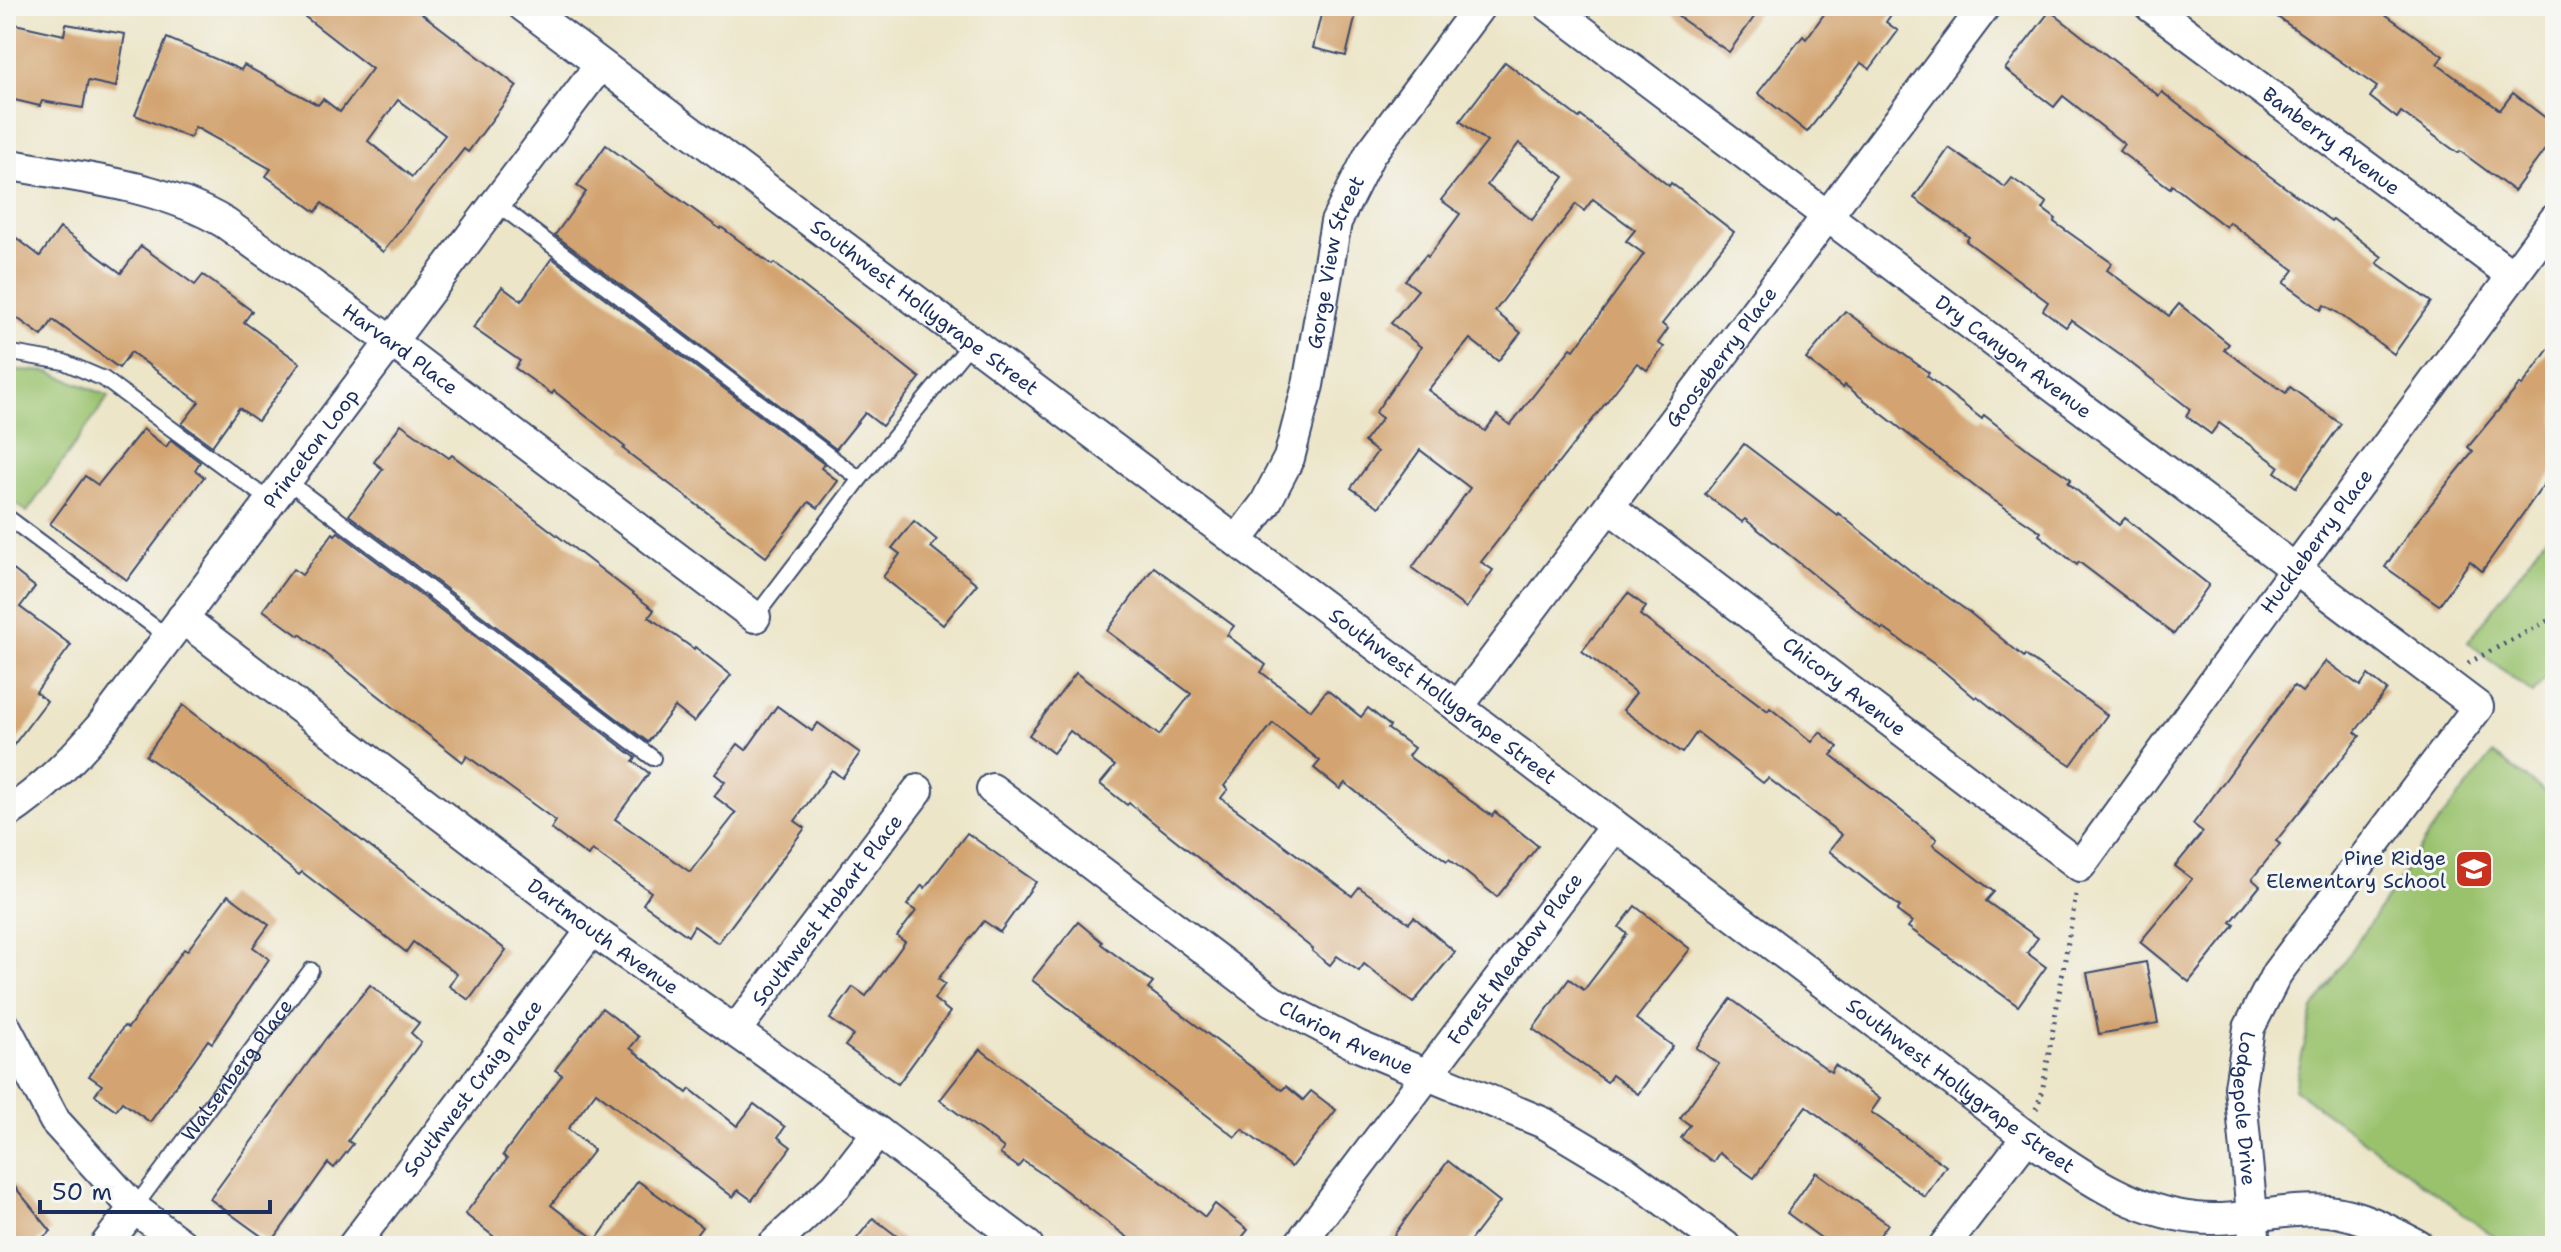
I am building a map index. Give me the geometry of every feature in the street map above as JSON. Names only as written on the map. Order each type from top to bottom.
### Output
[{"type":"street","name":"Southwest Hollygrape Street","points":[[523,6],[2027,1137],[2098,1185],[2152,1210],[2197,1219],[2330,1211],[2378,1225],[2419,1246]]},
{"type":"street","name":"Gorge View Street","points":[[1237,541],[1265,504],[1289,458],[1308,385],[1336,222],[1370,154],[1480,6]]},
{"type":"street","name":"Dry Canyon Avenue","points":[[1549,6],[2478,707]]},
{"type":"street","name":"Gooseberry Place","points":[[1458,707],[1985,6]]},
{"type":"street","name":"Banberry Avenue","points":[[2150,6],[2513,276]]},
{"type":"street","name":"Princeton Loop","points":[[6,814],[69,764],[102,725],[600,65]]},
{"type":"street","name":"Harvard Place","points":[[6,164],[154,193],[198,207],[270,253],[392,342],[755,617]]},
{"type":"street","name":"Huckleberry Place","points":[[2080,866],[2555,219]]},
{"type":"street","name":"Chicory Avenue","points":[[1609,507],[2080,866]]},
{"type":"street","name":"Dartmouth Avenue","points":[[175,627],[592,930],[878,1132],[1028,1246]]},
{"type":"street","name":"Lodgepole Drive","points":[[2255,1246],[2240,1087],[2249,1028],[2277,973],[2478,707]]},
{"type":"street","name":"Clarion Avenue","points":[[992,789],[1272,1001],[1358,1046],[1544,1123],[1624,1171],[1725,1246]]},
{"type":"street","name":"Southwest Hobart Place","points":[[735,1031],[918,790]]},
{"type":"street","name":"Forest Meadow Place","points":[[1298,1246],[1615,826]]},
{"type":"street","name":"Southwest Craig Place","points":[[353,1246],[592,930]]},
{"type":"street","points":[[6,1028],[55,1121],[134,1208],[184,1246]]},
{"type":"street","points":[[772,1246],[836,1186],[878,1132]]},
{"type":"street","points":[[1944,1246],[2027,1137]]},
{"type":"street","name":"Walsenberg Place","points":[[105,1246],[134,1208]]},
{"type":"lane","points":[[496,203],[860,479]]},
{"type":"lane","points":[[755,617],[860,479],[972,342]]},
{"type":"lane","points":[[6,352],[64,362],[104,379],[278,491],[653,758]]},
{"type":"lane","points":[[6,516],[175,627]]},
{"type":"lane","name":"Walsenberg Place","points":[[134,1208],[311,970]]},
{"type":"path","points":[[2439,678],[2555,617]]},
{"type":"path","points":[[2027,1137],[2042,1093],[2080,866]]},
{"type":"green space","points":[[6,369],[49,372],[109,396],[27,512],[6,496]]},
{"type":"green space","points":[[2555,525],[2555,665],[2533,694],[2468,642]]},
{"type":"green space","name":"Pine Ridge Elementary School","points":[[2493,754],[2555,799],[2555,1246],[2502,1246],[2503,1243],[2294,1089],[2313,1009],[2427,837]]},
{"type":"building","points":[[291,6],[412,6],[517,86],[468,152],[464,149],[383,252],[322,203],[316,212],[266,176],[271,169],[195,127],[190,138],[135,115],[167,38],[241,70],[244,65],[318,105],[323,99],[340,112],[372,69]],"holes":[[[398,100],[445,135],[412,177],[368,141]]]},
{"type":"building","points":[[1323,6],[1358,6],[1346,56],[1313,48]]},
{"type":"building","points":[[1663,6],[1762,6],[1729,52]]},
{"type":"building","points":[[1830,6],[1897,6],[1886,22],[1898,31],[1870,69],[1861,63],[1807,132],[1758,93],[1803,36],[1806,39]]},
{"type":"building","points":[[2262,6],[2374,6],[2443,56],[2437,64],[2500,110],[2513,93],[2555,125],[2555,136],[2514,191],[2401,112],[2397,118],[2370,97],[2377,87]]},
{"type":"building","points":[[2050,11],[2159,96],[2162,92],[2267,174],[2331,221],[2333,219],[2382,257],[2377,263],[2431,302],[2394,354],[2338,313],[2324,305],[2321,310],[2284,283],[2294,270],[2229,222],[2226,227],[2172,185],[2170,188],[2119,151],[2124,144],[2063,96],[2054,107],[2005,69]]},
{"type":"building","points":[[6,22],[64,35],[66,24],[125,34],[116,87],[88,81],[83,108],[42,101],[40,106],[6,98]]},
{"type":"building","points":[[1505,62],[1734,232],[1662,324],[1668,329],[1658,343],[1664,347],[1647,370],[1637,363],[1481,562],[1493,570],[1466,608],[1412,568],[1470,488],[1420,450],[1379,507],[1351,488],[1377,452],[1364,442],[1382,418],[1375,413],[1421,347],[1391,323],[1418,290],[1405,280],[1426,255],[1428,257],[1460,214],[1441,200],[1487,142],[1460,121]],"holes":[[[1519,143],[1564,177],[1532,220],[1487,185]],[[1593,199],[1635,230],[1626,241],[1644,254],[1574,350],[1571,348],[1510,425],[1497,415],[1485,431],[1428,390],[1470,339],[1498,361],[1521,333],[1495,311],[1576,204],[1584,211]]]},
{"type":"building","points":[[606,145],[720,229],[772,265],[774,263],[920,378],[882,426],[865,413],[836,449],[555,235],[586,192],[577,186]]},
{"type":"building","points":[[1949,148],[2005,187],[2012,178],[2047,203],[2043,209],[2056,219],[2054,222],[2112,263],[2107,270],[2169,316],[2179,304],[2229,344],[2224,350],[2286,393],[2290,387],[2341,424],[2296,487],[2275,472],[2279,466],[2219,423],[2211,434],[2186,416],[2190,409],[2127,360],[2071,320],[2066,327],[2043,310],[2048,302],[1966,241],[1969,237],[1914,198]]},
{"type":"building","points":[[60,228],[121,273],[141,246],[195,285],[203,275],[252,311],[244,322],[300,363],[258,421],[239,408],[212,446],[182,424],[199,402],[131,352],[119,368],[53,320],[42,336],[6,310],[6,230],[40,256]]},
{"type":"building","points":[[552,258],[824,464],[821,468],[838,481],[818,508],[809,502],[766,557],[623,449],[625,447],[554,391],[552,394],[515,368],[520,361],[473,328],[502,287],[521,301]]},
{"type":"building","points":[[1845,311],[1929,373],[1927,376],[1982,419],[1984,415],[2071,479],[2068,483],[2119,525],[2125,518],[2209,585],[2174,634],[2079,562],[2077,565],[2039,535],[2041,532],[1983,493],[1845,385],[1843,388],[1806,359]]},
{"type":"building","points":[[2555,340],[2555,469],[2482,571],[2470,561],[2439,605],[2385,567],[2414,525],[2473,452],[2468,447],[2520,384],[2522,386]]},
{"type":"building","points":[[401,424],[449,458],[452,455],[654,610],[649,617],[731,675],[694,722],[675,707],[648,742],[349,515],[383,469],[374,462]]},
{"type":"building","points":[[143,429],[166,447],[171,440],[200,462],[195,470],[204,477],[127,580],[50,524],[85,476],[98,485]]},
{"type":"building","points":[[1744,444],[1927,584],[1969,612],[2024,657],[2107,715],[2071,765],[2024,734],[1977,696],[1975,698],[1940,668],[1882,630],[1745,519],[1742,522],[1705,494]]},
{"type":"building","points":[[914,521],[937,540],[931,547],[977,584],[943,625],[883,577],[900,554],[892,548]]},
{"type":"building","points":[[338,532],[636,758],[633,761],[649,773],[615,819],[690,872],[736,813],[714,796],[725,782],[715,774],[738,744],[746,750],[777,706],[812,731],[818,723],[860,753],[842,778],[832,770],[795,821],[805,828],[718,943],[694,926],[688,936],[643,904],[651,892],[592,850],[588,856],[551,829],[556,821],[467,756],[463,762],[300,634],[263,610],[293,569],[302,575],[333,533]]},
{"type":"building","points":[[6,564],[35,587],[20,607],[71,645],[36,692],[47,701],[6,755]]},
{"type":"building","points":[[1154,567],[1234,626],[1227,635],[1266,665],[1261,672],[1311,710],[1327,690],[1361,717],[1368,708],[1390,726],[1388,729],[1414,748],[1408,756],[1492,816],[1495,812],[1538,846],[1497,897],[1449,859],[1447,861],[1402,829],[1345,783],[1340,789],[1314,768],[1320,761],[1273,723],[1224,786],[1228,789],[1221,798],[1352,896],[1359,887],[1409,923],[1414,917],[1455,952],[1413,1003],[1364,964],[1359,971],[1337,956],[1330,965],[1129,803],[1127,805],[1100,784],[1115,766],[1070,731],[1053,753],[1029,735],[1076,673],[1159,735],[1191,694],[1107,631]]},
{"type":"building","points":[[1628,593],[1646,607],[1640,615],[1768,711],[1770,708],[1812,742],[1820,732],[1838,747],[1831,755],[1937,839],[1933,845],[1994,892],[1986,901],[2038,938],[2027,953],[2046,967],[2018,1006],[1908,927],[1912,922],[1897,911],[1900,907],[1829,851],[1842,835],[1768,778],[1763,783],[1697,732],[1682,753],[1623,710],[1636,693],[1582,651]]},
{"type":"building","points":[[2326,661],[2360,686],[2368,675],[2387,690],[2355,732],[2360,736],[2276,841],[2280,844],[2252,879],[2260,886],[2231,922],[2235,925],[2189,982],[2140,942],[2192,879],[2175,866],[2203,832],[2193,824],[2294,686],[2302,692]]},
{"type":"building","points":[[183,705],[506,950],[469,1000],[449,986],[457,974],[413,942],[406,952],[302,872],[299,875],[189,786],[146,756]]},
{"type":"building","points":[[967,833],[1036,882],[1000,932],[984,921],[938,979],[945,984],[934,999],[950,1012],[898,1084],[845,1046],[853,1035],[830,1019],[853,987],[866,996],[905,942],[897,936],[916,911],[907,905],[922,885],[925,888]]},
{"type":"building","points":[[228,895],[269,925],[253,947],[269,959],[212,1043],[208,1040],[150,1122],[122,1102],[116,1110],[95,1095],[102,1085],[89,1076],[124,1026],[128,1028],[184,949],[187,951]]},
{"type":"building","points":[[1635,906],[1690,949],[1636,1019],[1673,1046],[1638,1094],[1612,1075],[1607,1082],[1533,1029],[1569,979],[1584,990],[1627,934],[1619,927]]},
{"type":"building","points":[[1078,922],[1101,944],[1153,983],[1148,989],[1282,1090],[1286,1086],[1303,1100],[1311,1091],[1336,1110],[1291,1167],[1242,1129],[1235,1137],[1032,980]]},
{"type":"building","points":[[2146,962],[2158,1023],[2099,1034],[2087,973]]},
{"type":"building","points":[[370,985],[419,1023],[411,1033],[421,1042],[348,1141],[353,1144],[334,1168],[328,1163],[271,1243],[210,1199],[326,1038]]},
{"type":"building","points":[[1731,999],[1831,1072],[1835,1065],[1880,1099],[1871,1112],[1946,1166],[1925,1197],[1806,1106],[1754,1178],[1719,1153],[1713,1162],[1681,1138],[1690,1125],[1680,1118],[1719,1064],[1696,1048]]},
{"type":"building","points":[[602,1008],[639,1037],[630,1048],[687,1093],[690,1089],[737,1126],[754,1104],[785,1127],[778,1137],[791,1147],[752,1200],[738,1190],[733,1197],[596,1092],[568,1129],[594,1150],[551,1205],[596,1240],[638,1181],[702,1227],[688,1246],[506,1246],[465,1214],[507,1159],[503,1155],[562,1075],[555,1070]]},
{"type":"building","points":[[980,1049],[1205,1217],[1215,1204],[1248,1230],[1235,1246],[1139,1246],[1023,1161],[1018,1167],[1000,1154],[1004,1148],[940,1100]]},
{"type":"building","points":[[1448,1161],[1500,1202],[1466,1246],[1386,1246]]},
{"type":"building","points":[[1816,1172],[1888,1224],[1872,1246],[1832,1246],[1787,1213]]},
{"type":"building","points":[[6,1176],[51,1231],[32,1246],[6,1246]]},
{"type":"building","points":[[873,1218],[910,1246],[851,1246]]},
{"type":"place","name":"Pine Ridge Elementary School","points":[[2474,869]]}]
